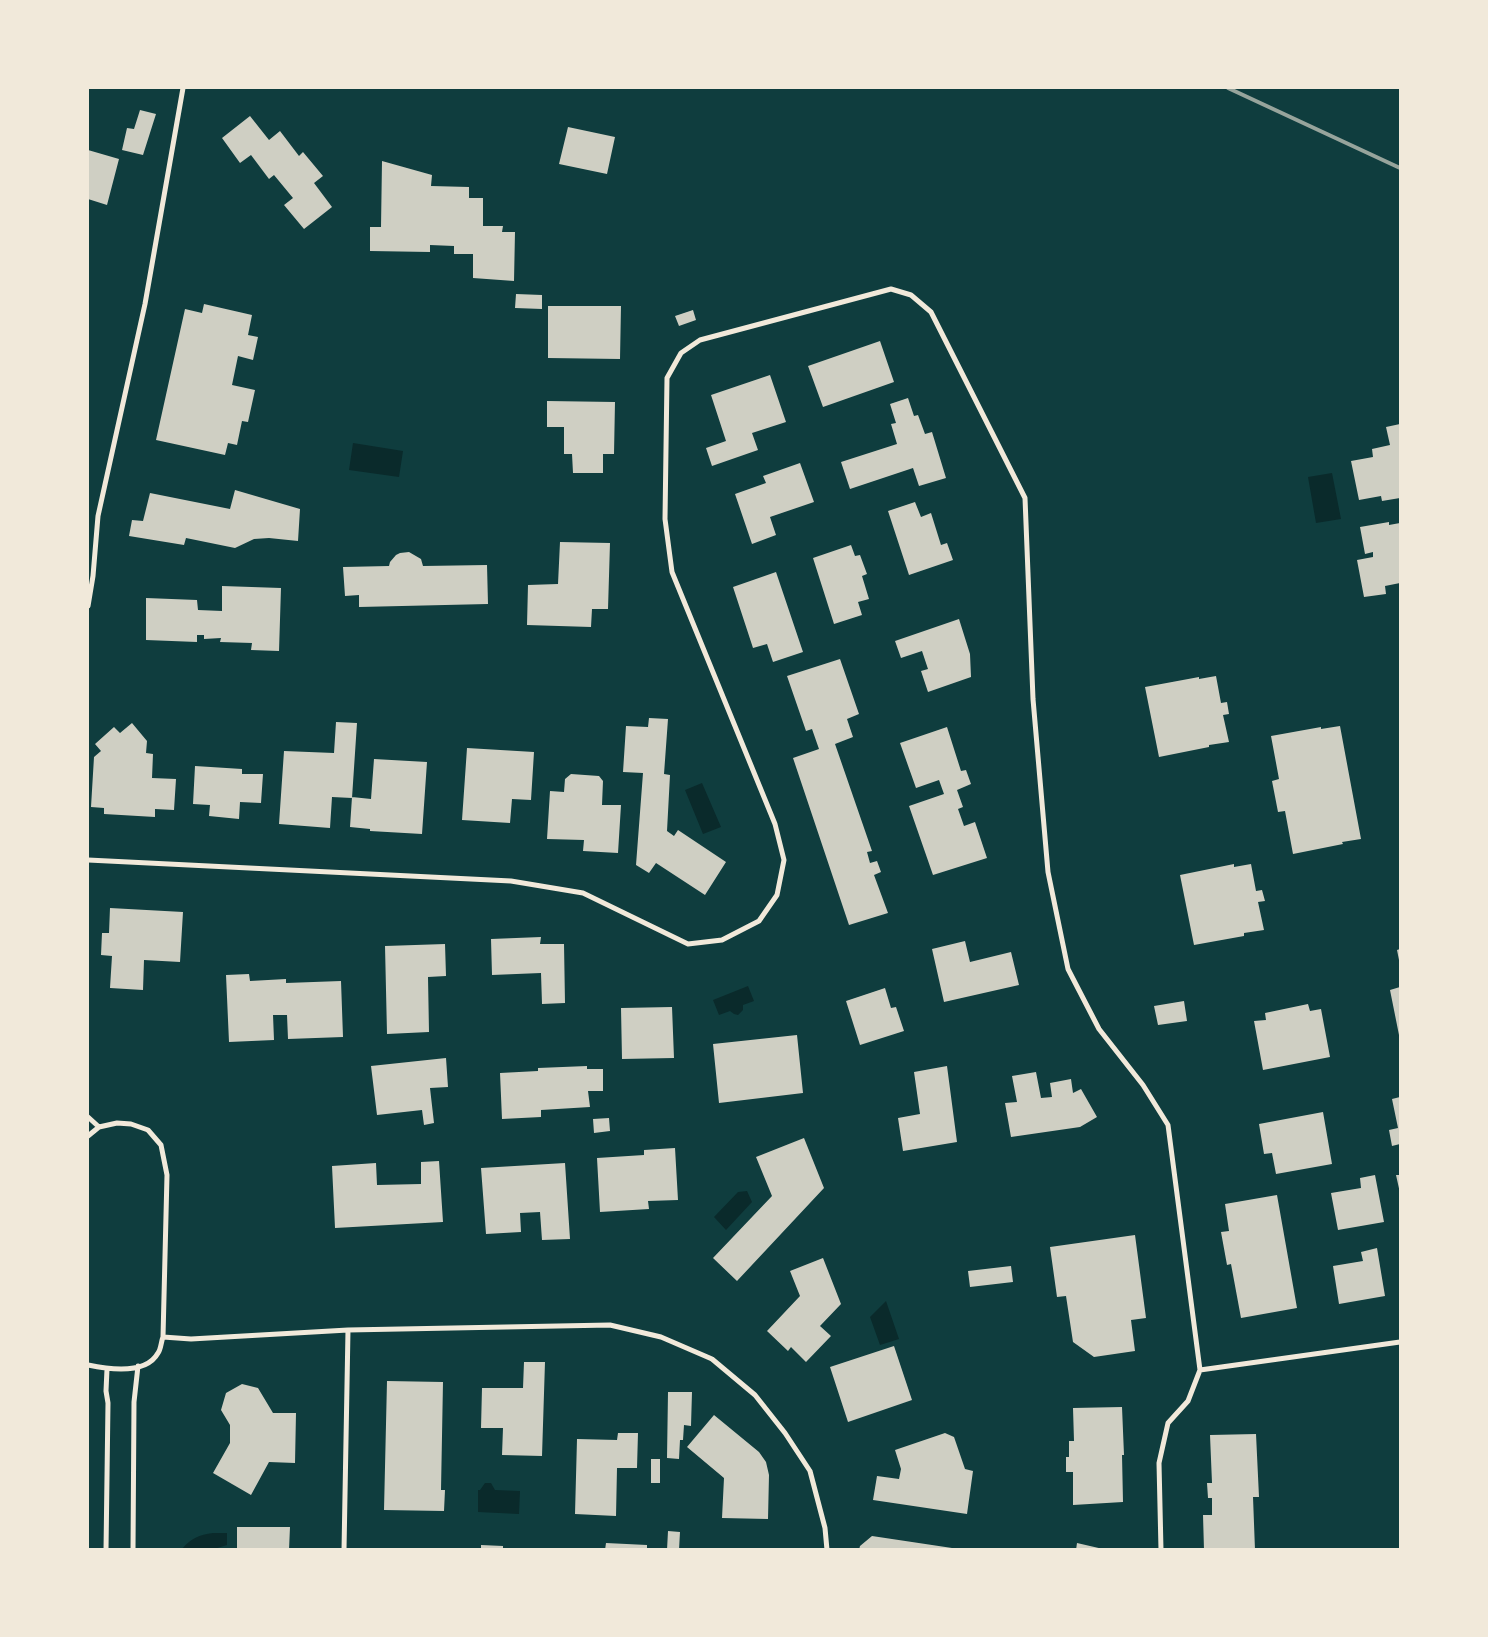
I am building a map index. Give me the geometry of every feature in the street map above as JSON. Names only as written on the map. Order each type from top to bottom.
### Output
[{"type":"street","points":[[88,606],[93,576],[98,516],[144,304],[183,88]]},
{"type":"street","points":[[88,860],[511,881],[583,893],[688,944],[722,940],[759,921],[777,895],[784,860],[775,824],[672,572],[665,519],[667,378],[681,353],[700,340],[890,289],[911,295],[931,312],[1024,498],[1033,699],[1048,872],[1068,969],[1099,1029],[1143,1084],[1168,1125],[1200,1370],[1188,1401],[1168,1423],[1159,1463],[1161,1550]]},
{"type":"street","points":[[88,1117],[99,1127]]},
{"type":"street","points":[[88,1136],[99,1127],[117,1123],[131,1124],[148,1130],[161,1145],[167,1175],[163,1337],[158,1353],[148,1363],[123,1369],[107,1369],[88,1364]]},
{"type":"street","points":[[163,1337],[191,1340],[348,1330],[610,1325],[661,1337],[712,1359],[755,1395],[786,1433],[810,1471],[825,1528],[828,1550]]},
{"type":"street","points":[[344,1550],[348,1330]]},
{"type":"street","points":[[1200,1370],[1400,1342]]},
{"type":"street","points":[[133,1550],[134,1402],[138,1366]]},
{"type":"street","points":[[106,1550],[107,1369]]},
{"type":"water","points":[[353,443],[403,451],[399,477],[349,470]]},
{"type":"water","points":[[1332,473],[1341,519],[1316,523],[1308,477]]},
{"type":"water","points":[[702,783],[721,827],[703,834],[685,790]]},
{"type":"water","points":[[748,986],[754,1001],[743,1005],[743,1010],[738,1015],[730,1011],[719,1015],[713,1000]]},
{"type":"water","points":[[747,1191],[752,1202],[726,1230],[714,1217],[738,1192]]},
{"type":"water","points":[[886,1301],[899,1339],[880,1345],[870,1317]]},
{"type":"water","points":[[485,1483],[491,1483],[495,1490],[520,1491],[519,1514],[478,1512],[478,1490]]},
{"type":"water","points":[[213,1533],[227,1533],[227,1545],[214,1549],[182,1549],[196,1538]]},
{"type":"building","points":[[140,110],[156,114],[143,155],[122,150],[127,128],[134,129]]},
{"type":"building","points":[[250,116],[269,140],[280,131],[299,156],[303,152],[323,176],[314,183],[332,207],[304,229],[284,205],[293,198],[274,175],[269,179],[251,155],[240,163],[222,138]]},
{"type":"building","points":[[568,127],[615,137],[607,174],[559,164]]},
{"type":"building","points":[[88,150],[119,159],[107,205],[88,199]]},
{"type":"building","points":[[382,161],[432,175],[431,186],[469,187],[469,198],[483,198],[483,226],[503,226],[502,232],[515,232],[514,281],[473,278],[473,254],[454,254],[454,246],[430,245],[430,252],[370,251],[370,227],[381,227]]},
{"type":"building","points":[[516,294],[542,295],[542,309],[515,308]]},
{"type":"building","points":[[204,304],[252,315],[248,335],[258,337],[253,360],[238,356],[232,385],[255,390],[248,422],[242,421],[237,445],[228,443],[225,455],[156,440],[185,309],[202,313]]},
{"type":"building","points":[[548,306],[621,306],[620,359],[548,358]]},
{"type":"building","points":[[693,310],[696,320],[679,326],[675,316]]},
{"type":"building","points":[[880,341],[894,382],[823,407],[808,366]]},
{"type":"building","points":[[770,375],[786,422],[752,433],[758,450],[712,466],[706,448],[726,441],[711,395]]},
{"type":"building","points":[[908,398],[914,416],[918,415],[925,434],[932,432],[946,478],[919,486],[913,468],[850,489],[841,462],[897,444],[891,424],[896,423],[890,404]]},
{"type":"building","points":[[547,401],[615,402],[614,454],[603,454],[603,473],[573,473],[572,454],[564,454],[564,427],[547,427]]},
{"type":"building","points":[[1400,424],[1400,498],[1382,501],[1381,496],[1359,500],[1351,461],[1373,457],[1372,449],[1390,445],[1386,427]]},
{"type":"building","points":[[800,463],[814,502],[770,517],[776,535],[752,544],[735,494],[766,483],[763,476]]},
{"type":"building","points":[[235,490],[300,509],[298,541],[269,538],[254,539],[235,548],[186,538],[184,545],[129,536],[132,520],[143,521],[150,493],[230,509]]},
{"type":"building","points":[[915,502],[921,517],[931,513],[941,545],[947,543],[953,560],[909,575],[888,511]]},
{"type":"building","points":[[1389,522],[1389,525],[1400,523],[1400,583],[1385,586],[1386,594],[1364,597],[1357,560],[1373,557],[1373,552],[1365,554],[1360,527]]},
{"type":"building","points":[[560,542],[610,543],[608,609],[592,609],[591,627],[527,625],[528,585],[558,584]]},
{"type":"building","points":[[851,545],[855,556],[860,555],[867,574],[862,576],[869,599],[858,602],[862,615],[834,624],[813,558]]},
{"type":"building","points":[[409,552],[421,559],[423,566],[487,565],[488,604],[359,607],[359,595],[345,596],[343,567],[389,566],[396,555]]},
{"type":"building","points":[[776,572],[803,652],[773,662],[767,644],[753,648],[733,587]]},
{"type":"building","points":[[222,586],[281,588],[279,651],[251,650],[252,643],[220,642],[221,638],[204,639],[204,635],[197,635],[197,642],[146,640],[146,598],[197,600],[198,610],[222,611]]},
{"type":"building","points":[[959,619],[970,654],[971,677],[928,692],[921,671],[928,669],[922,651],[901,658],[895,641]]},
{"type":"building","points":[[840,659],[859,714],[847,719],[853,737],[835,744],[872,851],[867,852],[870,863],[877,861],[881,872],[874,875],[888,913],[849,925],[793,758],[819,749],[812,729],[806,731],[787,676]]},
{"type":"building","points":[[1216,676],[1221,703],[1227,702],[1229,714],[1223,715],[1229,742],[1159,757],[1145,687],[1199,677],[1199,679]]},
{"type":"building","points":[[649,718],[668,719],[664,774],[670,775],[667,831],[674,836],[678,830],[726,862],[705,895],[656,863],[649,873],[636,865],[643,773],[623,772],[626,726],[648,727]]},
{"type":"building","points":[[336,722],[357,723],[352,798],[332,797],[330,828],[279,824],[284,751],[334,753]]},
{"type":"building","points":[[132,723],[147,741],[146,753],[153,754],[152,778],[176,779],[174,810],[155,809],[155,817],[104,814],[104,808],[91,807],[94,757],[101,751],[95,744],[114,727],[120,733]]},
{"type":"building","points":[[1340,726],[1361,839],[1293,854],[1285,811],[1278,812],[1272,781],[1279,779],[1271,736],[1321,727],[1321,729]]},
{"type":"building","points":[[947,727],[961,771],[966,770],[971,784],[957,790],[963,807],[958,809],[964,826],[975,822],[987,858],[933,875],[909,806],[944,794],[939,780],[916,788],[900,743]]},
{"type":"building","points":[[467,748],[534,752],[531,800],[512,799],[510,823],[462,820]]},
{"type":"building","points":[[374,759],[427,762],[422,834],[370,831],[370,829],[350,827],[352,797],[371,799]]},
{"type":"building","points":[[195,766],[242,769],[242,774],[263,774],[261,803],[240,802],[239,819],[209,816],[210,805],[193,804]]},
{"type":"building","points":[[571,774],[599,776],[603,781],[602,805],[621,805],[618,853],[583,851],[584,840],[547,839],[550,791],[564,792],[565,779]]},
{"type":"building","points":[[1234,864],[1234,867],[1251,864],[1256,891],[1262,890],[1265,901],[1258,902],[1264,930],[1244,933],[1244,936],[1194,945],[1180,875]]},
{"type":"building","points":[[110,908],[183,912],[180,962],[144,960],[143,990],[110,988],[112,956],[101,955],[102,933],[109,933]]},
{"type":"building","points":[[541,937],[540,944],[564,944],[565,1003],[542,1004],[541,973],[492,975],[491,939]]},
{"type":"building","points":[[965,941],[970,962],[1011,952],[1019,985],[944,1002],[932,949]]},
{"type":"building","points":[[445,944],[446,976],[428,977],[429,1032],[387,1034],[385,946]]},
{"type":"building","points":[[1400,949],[1400,965],[1397,950]]},
{"type":"building","points":[[249,974],[250,981],[286,979],[286,983],[341,981],[343,1037],[288,1039],[287,1015],[273,1015],[274,1040],[229,1042],[226,975]]},
{"type":"building","points":[[1400,987],[1400,1040],[1390,990]]},
{"type":"building","points":[[885,988],[891,1008],[896,1007],[904,1031],[860,1045],[846,1001]]},
{"type":"building","points":[[1184,1001],[1187,1021],[1158,1025],[1154,1006]]},
{"type":"building","points":[[1308,1004],[1310,1011],[1321,1009],[1330,1057],[1263,1070],[1254,1021],[1266,1020],[1265,1013]]},
{"type":"building","points":[[672,1007],[674,1058],[622,1059],[621,1008]]},
{"type":"building","points":[[797,1035],[803,1093],[719,1103],[713,1044]]},
{"type":"building","points":[[446,1058],[448,1087],[430,1088],[434,1123],[424,1125],[422,1110],[377,1115],[371,1066]]},
{"type":"building","points":[[587,1066],[587,1069],[603,1069],[603,1091],[588,1091],[590,1107],[541,1110],[541,1117],[502,1119],[500,1073],[538,1071],[538,1068]]},
{"type":"building","points":[[947,1066],[957,1142],[903,1151],[898,1118],[920,1114],[914,1072]]},
{"type":"building","points":[[1036,1072],[1041,1098],[1052,1097],[1050,1083],[1071,1079],[1073,1093],[1081,1089],[1097,1117],[1080,1127],[1011,1137],[1005,1103],[1017,1102],[1012,1076]]},
{"type":"building","points":[[1400,1097],[1400,1144],[1392,1146],[1389,1130],[1398,1128],[1392,1099]]},
{"type":"building","points":[[1323,1112],[1332,1164],[1276,1174],[1272,1153],[1264,1154],[1259,1124]]},
{"type":"building","points":[[609,1118],[610,1131],[594,1133],[593,1119]]},
{"type":"building","points":[[804,1138],[824,1188],[737,1281],[713,1258],[772,1196],[756,1157]]},
{"type":"building","points":[[675,1148],[678,1200],[648,1201],[649,1209],[600,1212],[597,1158],[644,1155],[644,1150]]},
{"type":"building","points":[[439,1161],[443,1222],[335,1228],[332,1166],[376,1163],[377,1185],[421,1184],[421,1162]]},
{"type":"building","points":[[565,1163],[570,1239],[542,1240],[540,1212],[520,1213],[521,1232],[486,1234],[481,1168]]},
{"type":"building","points":[[1375,1175],[1384,1222],[1338,1230],[1331,1193],[1361,1188],[1360,1178]]},
{"type":"building","points":[[1396,1175],[1400,1175],[1400,1193]]},
{"type":"building","points":[[1277,1195],[1297,1308],[1241,1318],[1231,1264],[1227,1265],[1221,1232],[1229,1231],[1225,1204]]},
{"type":"building","points":[[1135,1235],[1146,1318],[1131,1320],[1135,1351],[1094,1357],[1073,1342],[1066,1296],[1057,1297],[1050,1247]]},
{"type":"building","points":[[1377,1248],[1385,1296],[1339,1304],[1333,1266],[1363,1261],[1361,1252]]},
{"type":"building","points":[[823,1258],[841,1304],[820,1326],[831,1336],[806,1362],[791,1347],[788,1351],[767,1331],[800,1296],[790,1271]]},
{"type":"building","points":[[1011,1266],[1013,1282],[970,1287],[968,1271]]},
{"type":"building","points":[[894,1346],[912,1400],[848,1422],[830,1367]]},
{"type":"building","points":[[524,1362],[545,1362],[542,1456],[502,1455],[503,1428],[481,1428],[482,1388],[523,1388]]},
{"type":"building","points":[[387,1381],[443,1382],[441,1490],[445,1490],[444,1511],[384,1510]]},
{"type":"building","points":[[242,1384],[258,1388],[273,1413],[296,1413],[295,1463],[269,1462],[251,1495],[213,1473],[230,1443],[230,1425],[221,1410],[226,1393]]},
{"type":"building","points":[[668,1392],[692,1392],[691,1426],[684,1425],[683,1440],[680,1440],[679,1459],[667,1458]]},
{"type":"building","points":[[1122,1407],[1123,1502],[1073,1505],[1073,1472],[1066,1472],[1066,1457],[1069,1457],[1069,1441],[1074,1441],[1073,1408]]},
{"type":"building","points":[[714,1415],[759,1452],[766,1462],[769,1475],[768,1519],[722,1518],[724,1478],[687,1447]]},
{"type":"building","points":[[618,1433],[638,1433],[637,1468],[617,1468],[616,1516],[575,1514],[577,1439],[617,1440]]},
{"type":"building","points":[[945,1433],[954,1437],[965,1469],[973,1471],[967,1514],[873,1500],[877,1476],[899,1479],[901,1469],[895,1450]]},
{"type":"building","points":[[1256,1434],[1259,1497],[1253,1497],[1255,1550],[1204,1550],[1203,1515],[1212,1515],[1212,1498],[1208,1498],[1207,1483],[1212,1483],[1210,1435]]},
{"type":"building","points":[[651,1459],[660,1459],[660,1483],[651,1483]]},
{"type":"building","points":[[237,1527],[290,1527],[289,1550],[237,1550]]},
{"type":"building","points":[[668,1531],[680,1532],[679,1550],[667,1550]]},
{"type":"building","points":[[872,1536],[952,1548],[952,1550],[859,1550],[860,1546]]},
{"type":"building","points":[[606,1543],[647,1545],[647,1550],[605,1550]]},
{"type":"building","points":[[1077,1543],[1103,1549],[1103,1550],[1076,1550]]},
{"type":"building","points":[[481,1545],[503,1546],[503,1550],[481,1550]]},
{"type":"railway","points":[[1228,88],[1400,168]]}]
